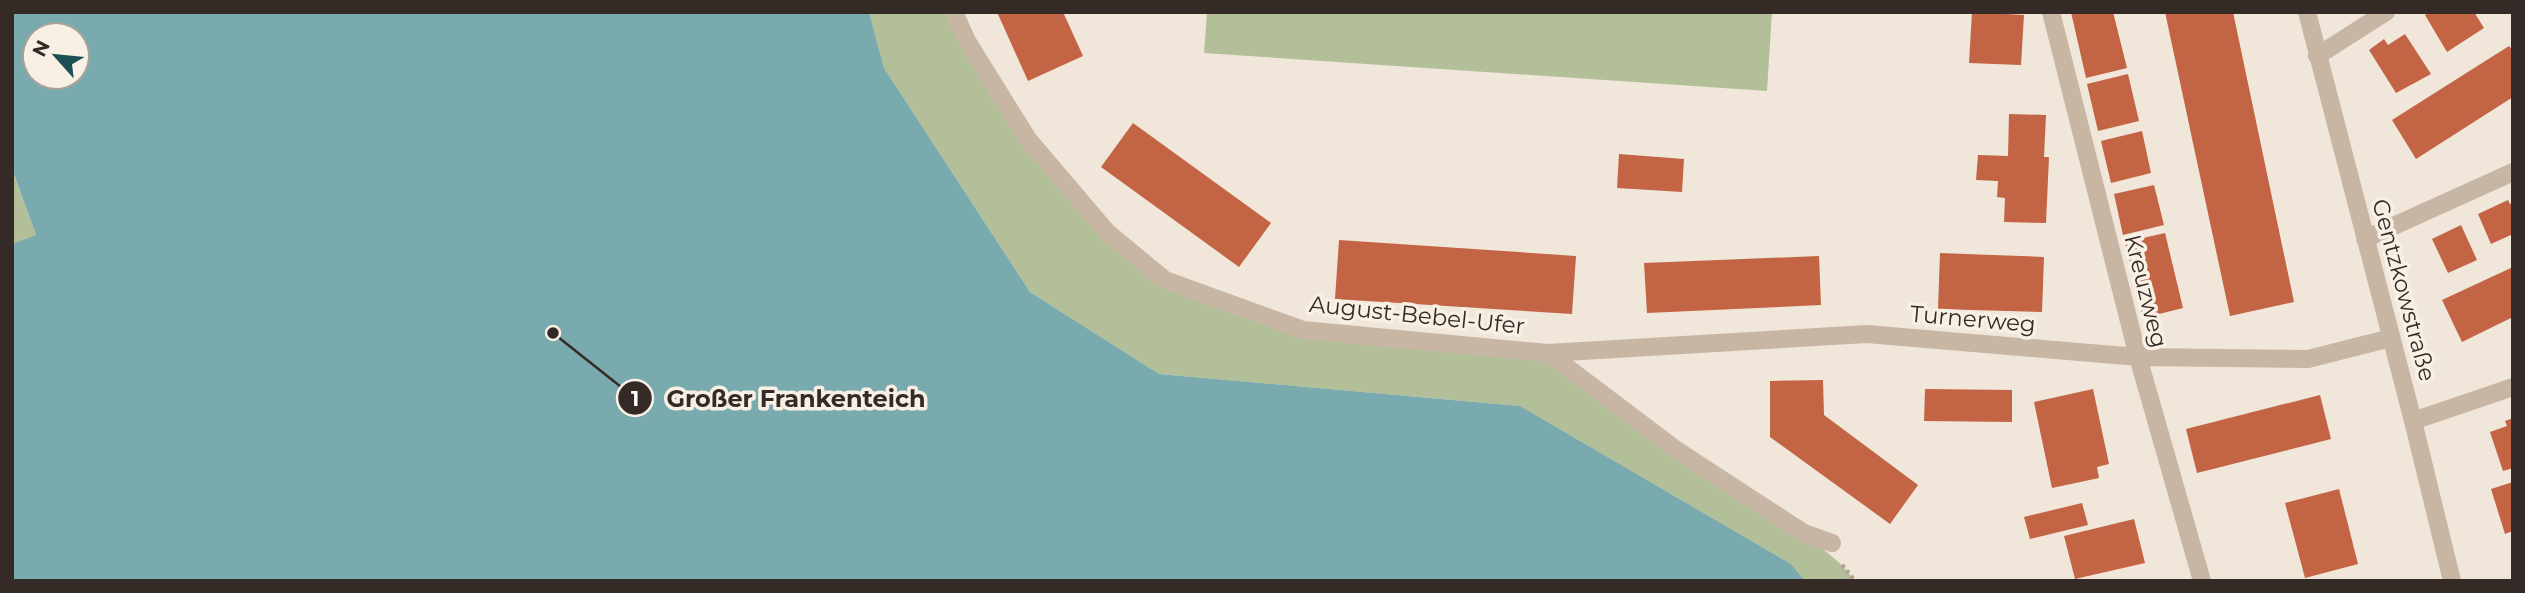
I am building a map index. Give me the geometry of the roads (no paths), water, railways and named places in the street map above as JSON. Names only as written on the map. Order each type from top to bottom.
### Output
[{"type":"street","name":"August-Bebel-Ufer","points":[[954,12],[967,41],[1028,139],[1107,232],[1166,281],[1303,330],[1548,354],[1675,449],[1804,533],[1832,543]]},
{"type":"street","name":"Kreuzweg","points":[[2050,12],[2138,357],[2202,581]]},
{"type":"street","name":"Gentzkowstraße","points":[[2307,12],[2452,581]]},
{"type":"street","points":[[2317,56],[2386,12]]},
{"type":"street","points":[[2365,239],[2513,172]]},
{"type":"street","name":"Turnerweg","points":[[1548,354],[1867,334],[2138,357],[2308,359],[2391,338]]},
{"type":"street","points":[[2413,421],[2513,387]]},
{"type":"water","points":[[12,12],[869,12],[884,68],[1030,292],[1159,374],[1520,406],[1791,564],[1805,581],[12,581],[12,244],[36,235],[12,169]]},
{"type":"place","name":"Großer Frankenteich","points":[[553,333]]}]
